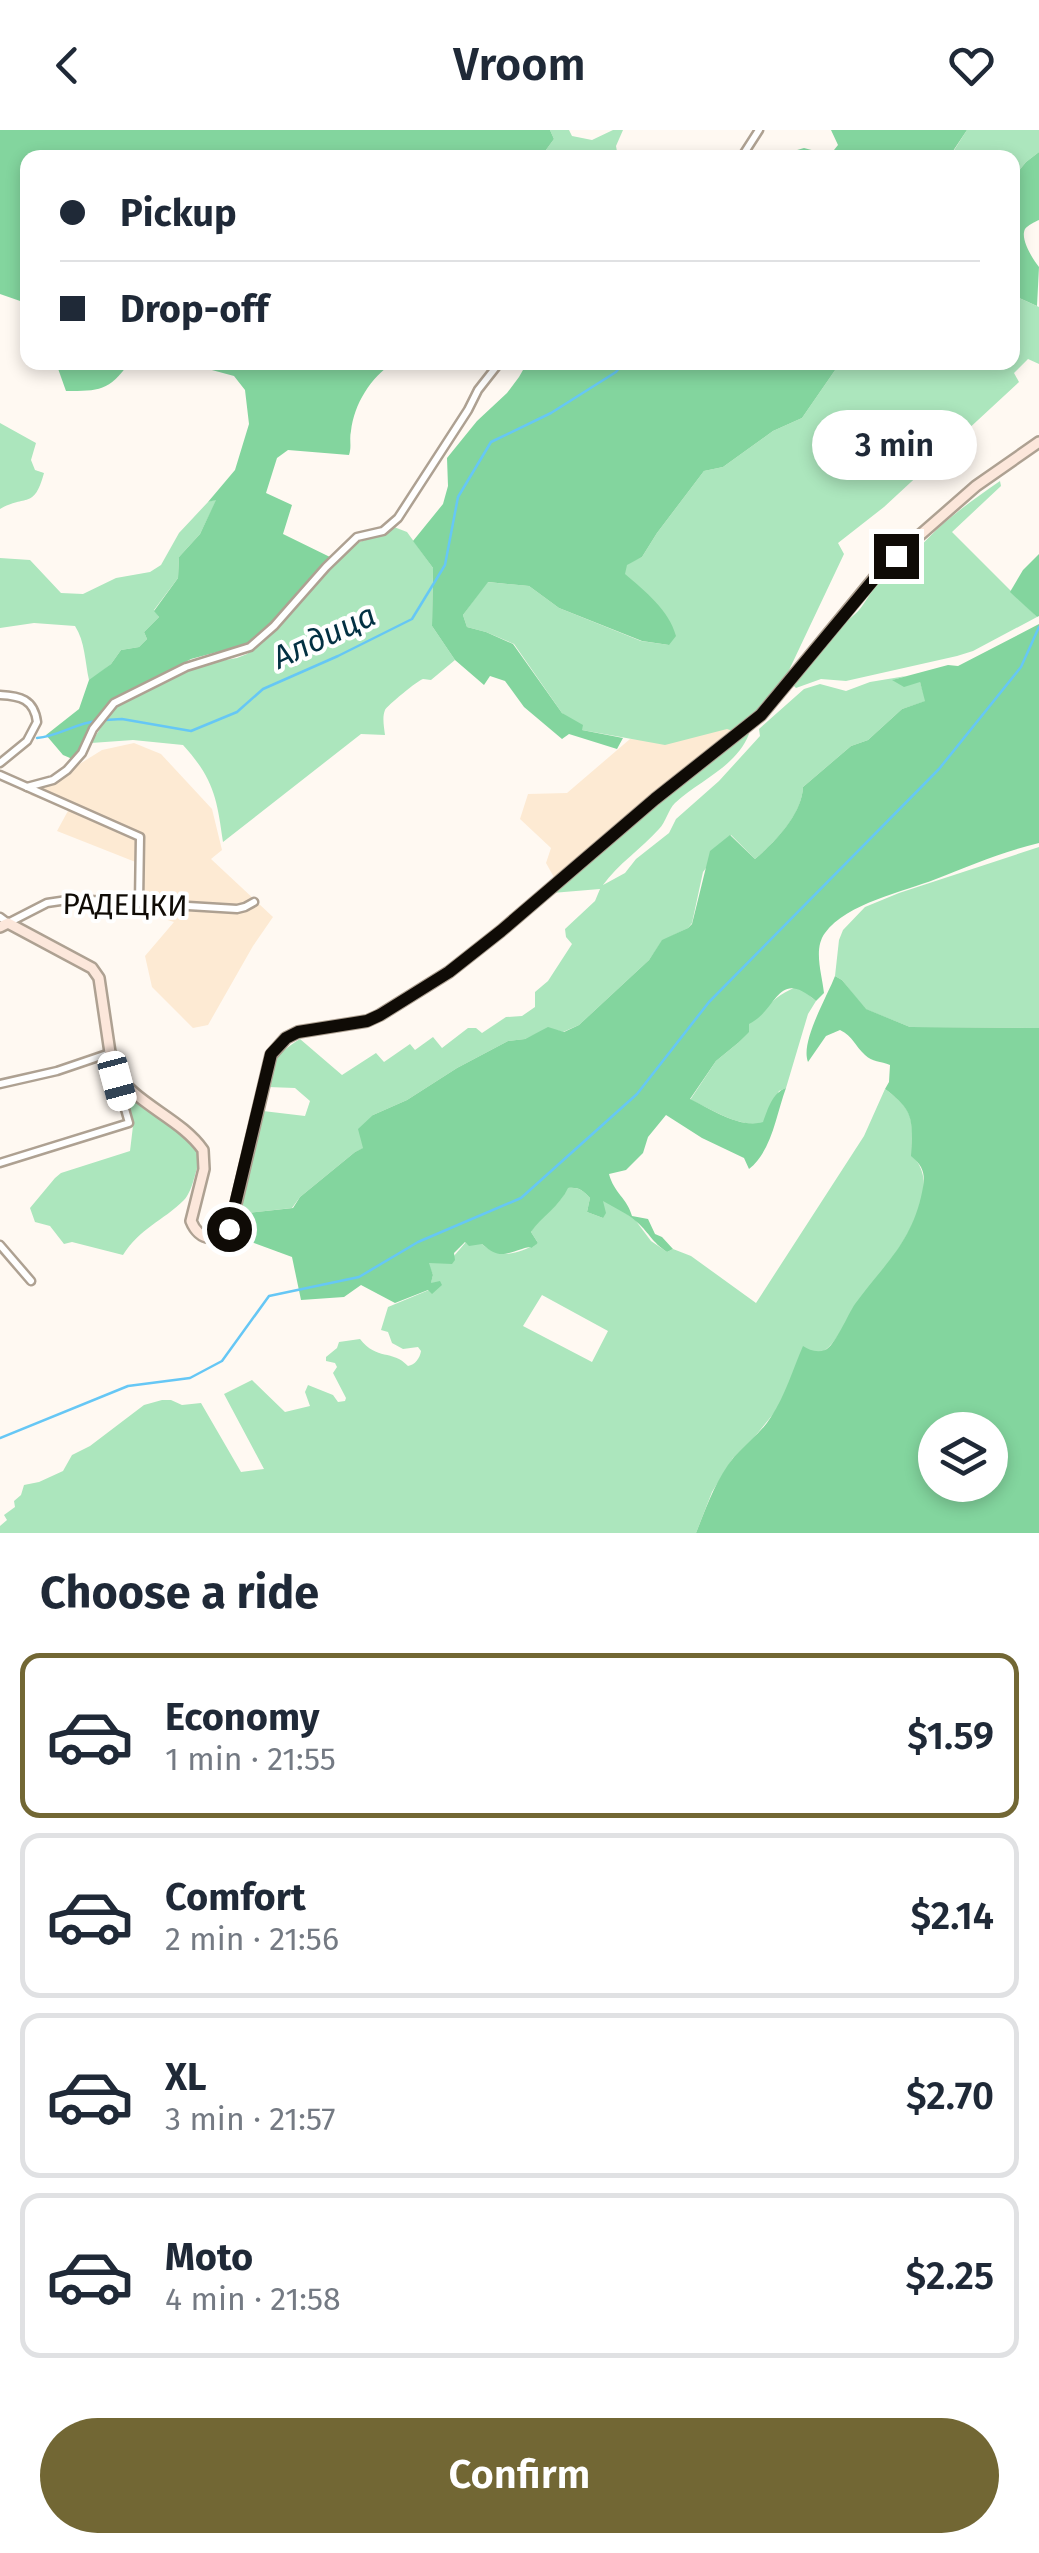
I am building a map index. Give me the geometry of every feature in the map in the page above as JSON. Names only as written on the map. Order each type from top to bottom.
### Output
[{"type":"street","points":[[27,788],[53,780],[67,770],[114,704],[186,667],[250,647],[357,537],[389,527],[494,370]]},
{"type":"street","points":[[118,1077],[203,1150],[204,1170],[192,1220],[199,1234],[206,1238],[223,1235],[231,1226],[271,1054],[277,1046],[298,1032],[367,1021],[464,960],[761,715],[896,556],[976,486],[1039,442]]},
{"type":"street","points":[[0,695],[22,697],[33,707],[37,722],[27,741],[0,763]]},
{"type":"street","points":[[0,776],[140,837],[139,903]]},
{"type":"street","name":"РАДЕЦКИ","points":[[3,922],[47,903],[74,899],[237,909],[254,902]]},
{"type":"street","points":[[0,1162],[128,1124],[110,1053],[100,978],[92,968],[3,922]]},
{"type":"street","points":[[0,1084],[110,1053]]},
{"type":"street","points":[[0,1245],[31,1281]]},
{"type":"shaded area","points":[[767,704],[590,858],[555,879],[546,863],[551,848],[520,819],[528,794],[567,793],[630,739],[659,741]]},
{"type":"shaded area","points":[[134,743],[161,754],[212,809],[222,850],[211,859],[273,917],[208,1025],[193,1028],[152,987],[145,956],[174,922],[135,910],[138,863],[57,831],[69,809],[30,795],[102,750]]},
{"type":"green space","points":[[0,130],[550,130],[554,139],[546,150],[20,150],[20,301],[0,294]]},
{"type":"green space","points":[[550,130],[569,130],[572,136],[592,140],[613,130],[623,130],[617,150],[546,150],[554,139]]},
{"type":"green space","points":[[831,130],[967,130],[954,150],[834,150],[838,145]]},
{"type":"green space","points":[[967,130],[1039,130],[1039,152],[1020,169],[1020,150],[954,150]]},
{"type":"green space","points":[[1039,152],[1039,220],[1024,233],[1039,267],[1037,306],[1020,298],[1020,169]]},
{"type":"green space","points":[[1020,298],[1039,307],[1039,364],[1028,359],[1020,367]]},
{"type":"green space","points":[[58,370],[123,370],[102,388],[66,391]]},
{"type":"green space","points":[[212,370],[385,370],[360,401],[350,434],[349,455],[288,450],[277,458],[266,493],[292,505],[283,534],[332,558],[298,591],[263,635],[247,644],[191,659],[120,697],[99,714],[77,761],[63,755],[46,735],[79,709],[89,680],[111,664],[121,650],[139,647],[147,639],[144,632],[159,617],[154,611],[178,578],[179,557],[200,534],[216,500],[208,502],[235,470],[249,424],[245,390],[234,376]]},
{"type":"green space","points":[[523,370],[835,370],[802,418],[773,431],[723,467],[704,471],[642,557],[627,565],[625,574],[655,602],[673,627],[676,636],[669,645],[642,641],[559,608],[529,586],[488,582],[463,615],[467,627],[513,644],[562,713],[583,725],[582,730],[623,738],[617,749],[569,734],[562,739],[524,707],[505,681],[490,676],[484,685],[455,660],[432,626],[433,568],[413,541],[443,504],[448,486],[447,458]]},
{"type":"green space","points":[[835,370],[1017,370],[1014,373],[1019,382],[884,507],[838,543],[844,554],[782,685],[736,732],[727,729],[665,745],[582,730],[562,713],[514,644],[467,627],[463,615],[487,582],[529,586],[559,608],[641,641],[669,645],[623,572],[627,564],[642,557],[704,471],[723,467],[773,431],[802,418]]},
{"type":"green space","points":[[0,423],[36,443],[31,460],[35,470],[44,473],[33,497],[0,509]]},
{"type":"green space","points":[[1000,481],[1001,486],[952,532],[1037,617],[957,656],[846,681],[821,679],[796,688],[793,685],[880,582],[905,566],[948,519]]},
{"type":"green space","points":[[217,499],[200,534],[179,557],[178,578],[154,610],[159,617],[144,632],[147,639],[139,647],[121,650],[91,680],[75,626],[34,623],[0,628],[0,558],[30,560],[61,593],[83,594],[116,578],[150,572],[161,565],[179,533],[208,502]]},
{"type":"green space","points":[[392,523],[407,532],[433,568],[432,626],[455,660],[431,680],[415,684],[385,710],[385,735],[361,734],[223,842],[212,790],[183,745],[133,740],[91,743],[122,701],[197,665],[247,654],[283,623],[302,596],[349,546],[373,537]]},
{"type":"green space","points":[[1039,554],[1037,617],[1010,592],[1023,570]]},
{"type":"green space","points":[[1039,624],[1039,843],[876,900],[847,914],[825,933],[819,954],[824,993],[816,1001],[793,988],[779,994],[749,1024],[749,1032],[716,1061],[690,1099],[745,1123],[763,1122],[774,1098],[786,1088],[768,1143],[757,1161],[749,1169],[744,1158],[666,1115],[648,1137],[643,1153],[626,1170],[609,1174],[632,1216],[648,1219],[655,1234],[673,1249],[667,1252],[634,1219],[603,1201],[603,1218],[587,1212],[590,1198],[580,1190],[568,1188],[531,1232],[538,1243],[531,1248],[501,1254],[482,1244],[469,1246],[465,1242],[454,1253],[452,1264],[429,1263],[431,1283],[440,1281],[442,1285],[432,1294],[428,1290],[395,1303],[361,1285],[344,1297],[301,1300],[292,1257],[234,1231],[239,1214],[293,1208],[300,1197],[363,1148],[358,1129],[373,1115],[407,1100],[508,1041],[525,1039],[548,1027],[564,1032],[579,1025],[649,960],[662,940],[692,924],[710,851],[730,835],[755,859],[793,817],[803,787],[851,746],[868,740],[902,709],[925,701],[920,682],[904,687],[892,680],[948,665],[958,666]]},
{"type":"green space","points":[[906,676],[893,680],[920,682],[926,701],[902,709],[868,740],[851,746],[803,787],[793,818],[755,859],[731,835],[703,872],[688,928],[662,941],[649,960],[579,1025],[563,1032],[548,1028],[525,1039],[508,1041],[457,1068],[407,1100],[373,1115],[364,1148],[300,1197],[292,1208],[239,1214],[263,1111],[305,1116],[310,1101],[295,1088],[268,1087],[274,1064],[285,1049],[300,1039],[342,1075],[376,1053],[384,1062],[410,1044],[415,1050],[433,1037],[442,1048],[468,1028],[482,1033],[506,1017],[522,1016],[535,1007],[535,992],[548,981],[572,944],[565,929],[595,901],[600,889],[552,893],[562,884],[692,773],[746,732],[749,734],[726,764],[675,803],[659,829],[603,885],[625,873],[719,781],[760,736],[759,729],[804,689],[820,684],[846,691]]},
{"type":"green space","points":[[1039,847],[1039,1028],[910,1027],[865,1009],[835,976],[843,930],[865,907]]},
{"type":"green space","points":[[835,976],[866,1009],[910,1027],[1039,1028],[1039,1533],[696,1533],[728,1466],[776,1409],[803,1346],[819,1351],[833,1343],[855,1304],[902,1242],[921,1197],[924,1175],[911,1156],[910,1118],[902,1104],[885,1089],[890,1065],[868,1057],[840,1030],[826,1036],[808,1062],[811,1032]]},
{"type":"green space","points":[[796,987],[816,1001],[808,1014],[786,1088],[779,1091],[763,1123],[735,1120],[690,1100],[716,1061],[748,1032],[748,1024],[775,999]]},
{"type":"green space","points":[[885,1089],[903,1104],[910,1118],[911,1155],[922,1171],[924,1190],[918,1211],[895,1254],[834,1342],[733,1458],[712,1492],[696,1533],[0,1533],[0,1526],[7,1520],[4,1515],[15,1507],[14,1501],[24,1485],[63,1471],[72,1455],[144,1405],[162,1400],[182,1405],[201,1403],[241,1472],[264,1469],[224,1394],[252,1380],[285,1412],[310,1406],[305,1392],[308,1385],[333,1395],[338,1402],[345,1401],[333,1373],[337,1367],[326,1361],[339,1342],[360,1339],[372,1350],[408,1366],[413,1364],[421,1351],[418,1347],[403,1349],[392,1343],[388,1332],[381,1330],[388,1307],[429,1290],[433,1275],[428,1263],[453,1257],[466,1242],[482,1244],[502,1254],[538,1243],[531,1232],[567,1188],[580,1190],[590,1198],[587,1212],[603,1218],[600,1198],[636,1221],[651,1241],[667,1252],[673,1249],[691,1256],[756,1303],[864,1136]],"holes":[[[542,1295],[608,1331],[592,1362],[523,1326]]]},
{"type":"green space","points":[[125,1090],[189,1139],[201,1155],[190,1191],[123,1255],[72,1242],[64,1244],[50,1226],[35,1222],[30,1208],[61,1173],[130,1151],[133,1126]]},
{"type":"waterway","name":"Алдица","points":[[105,720],[122,719],[191,731],[237,712],[263,689],[412,619],[445,565],[458,497],[491,442],[551,413],[618,370]]},
{"type":"waterway","points":[[0,1438],[128,1386],[190,1378],[222,1361],[269,1296],[359,1277],[418,1242],[521,1198],[637,1094],[709,1002],[939,769],[1021,667],[1039,627]]},
{"type":"waterway","name":"Алдица","points":[[37,738],[97,721]]},
{"type":"route","points":[[229,1229],[271,1054],[277,1046],[298,1032],[367,1021],[380,1015],[449,972],[501,931],[655,799],[761,715],[896,556]]}]
